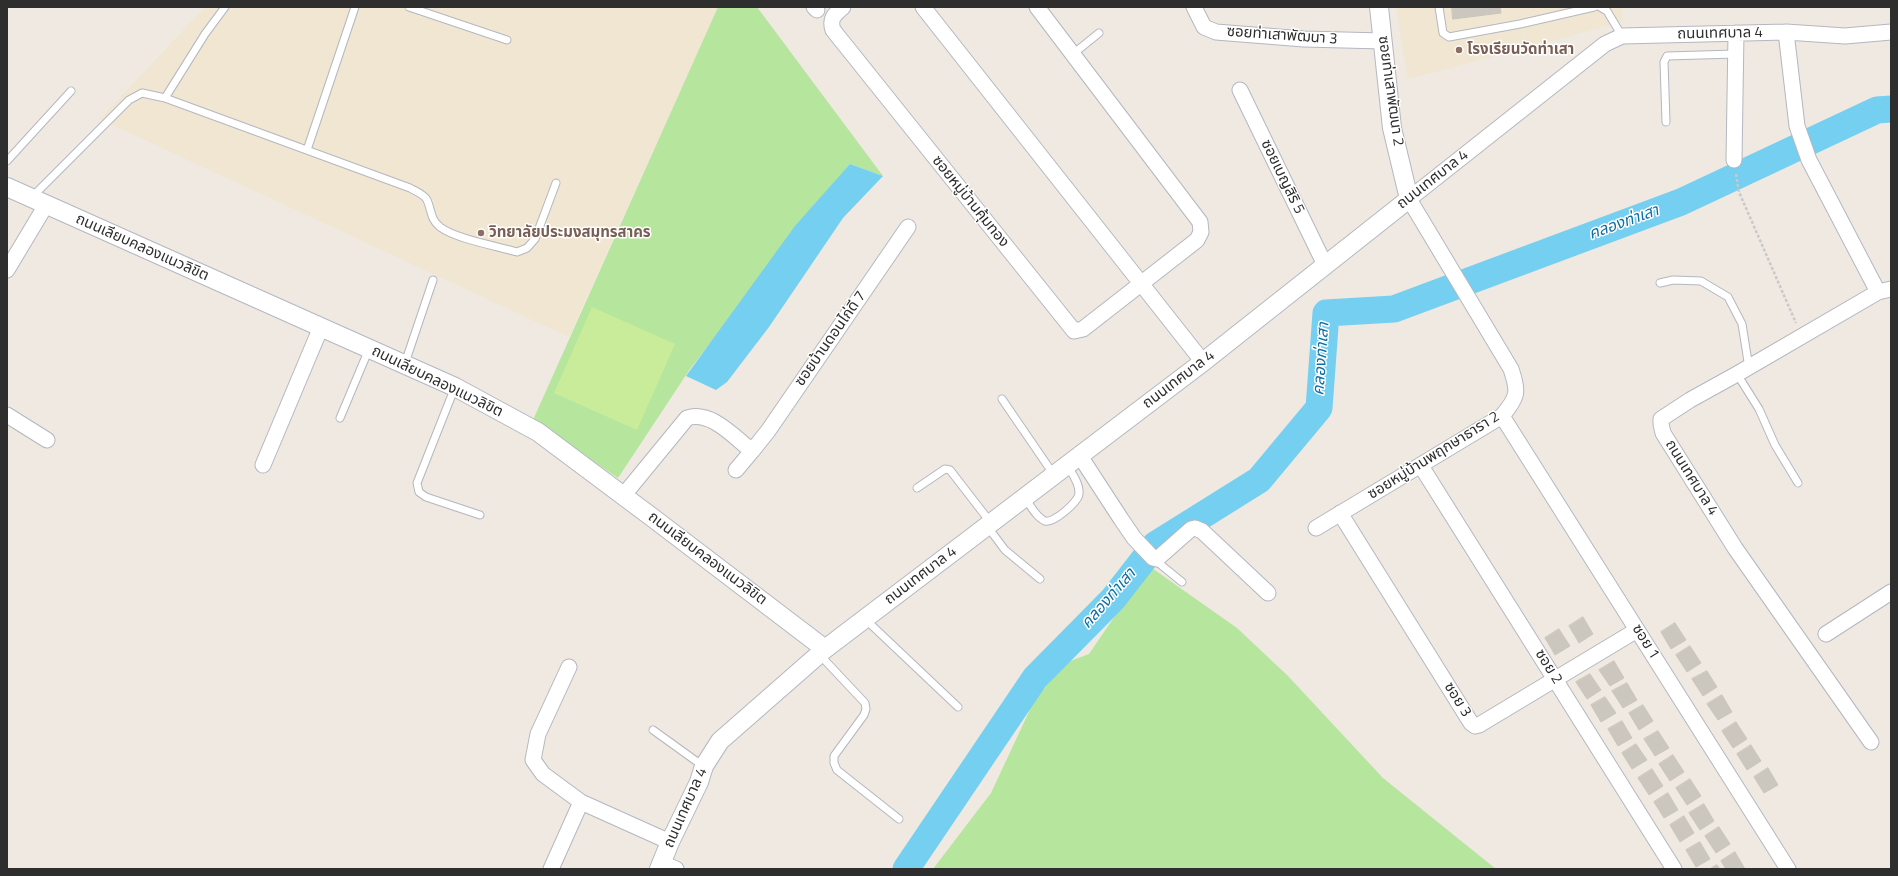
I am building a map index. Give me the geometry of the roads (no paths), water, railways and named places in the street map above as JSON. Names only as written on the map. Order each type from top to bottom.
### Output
[{"type":"street","name":"ซอยหมู่บ้านคุ้มทอง","points":[[844,7],[833,16],[831,23],[833,30],[1074,331],[1083,329],[1197,240],[1201,232],[1200,222],[1037,7]]},
{"type":"street","points":[[923,7],[1203,362]]},
{"type":"street","name":"ซอยท่าเสาพัฒนา 3","points":[[1194,7],[1204,27],[1216,32],[1304,40],[1383,41]]},
{"type":"street","name":"ซอยท่าเสาพัฒนา 2","points":[[1379,7],[1392,128],[1409,199]]},
{"type":"street","name":"ถนนเทศบาล 4","points":[[665,867],[670,842],[704,766],[720,741],[822,652],[1203,362],[1605,44],[1622,36],[1786,32],[1845,36],[1891,32]]},
{"type":"street","name":"ถนนเทศบาล 4","points":[[1786,32],[1797,126],[1810,160],[1885,291],[1801,336],[1743,371],[1690,400],[1661,419],[1661,424],[1663,433],[1735,548],[1871,742]]},
{"type":"street","points":[[1734,160],[1736,33]]},
{"type":"street","name":"ซอยเบญสิริ 5","points":[[1240,90],[1325,265]]},
{"type":"street","name":"ถนนเลียบคลองแนวลิขิต","points":[[7,186],[38,202],[455,387],[538,432],[623,496],[822,652]]},
{"type":"street","name":"ซอยหมู่บ้านพฤกษาธารา 2","points":[[1316,528],[1502,416],[1513,403],[1517,387],[1511,369],[1409,199]]},
{"type":"street","points":[[7,270],[38,202]]},
{"type":"street","name":"ซอยบ้านดอนไก่ดี 7","points":[[736,470],[768,431],[908,227]]},
{"type":"street","points":[[263,465],[321,327]]},
{"type":"street","points":[[7,415],[47,440]]},
{"type":"street","points":[[623,496],[687,418],[694,416],[712,420],[752,451]]},
{"type":"street","name":"ซอย 1","points":[[1502,416],[1788,869]]},
{"type":"street","points":[[1067,465],[1153,558],[1191,529],[1195,528],[1202,531],[1268,593]]},
{"type":"street","name":"ซอย 2","points":[[1421,466],[1674,869]]},
{"type":"street","name":"ซอย 3","points":[[1340,513],[1471,723],[1475,726],[1480,726],[1637,630]]},
{"type":"street","points":[[1826,634],[1891,592]]},
{"type":"street","points":[[569,667],[538,734],[533,760],[543,774],[581,802],[670,842]]},
{"type":"street","points":[[551,869],[581,802]]},
{"type":"lane","points":[[165,98],[205,34],[225,7]]},
{"type":"lane","points":[[307,150],[355,7]]},
{"type":"lane","points":[[409,7],[507,40]]},
{"type":"lane","points":[[1439,7],[1443,33],[1449,37],[1520,24],[1594,7]]},
{"type":"lane","points":[[1600,7],[1607,11],[1622,36]]},
{"type":"lane","points":[[1073,54],[1099,33]]},
{"type":"lane","points":[[1666,122],[1664,62],[1667,56],[1735,54]]},
{"type":"lane","points":[[7,161],[71,91]]},
{"type":"lane","points":[[38,202],[129,100],[142,93],[165,98],[410,188],[421,194],[427,200],[431,216],[440,227],[451,234],[517,252],[528,248],[535,238],[556,183]]},
{"type":"lane","points":[[404,364],[434,280]]},
{"type":"lane","points":[[1660,283],[1673,280],[1701,281],[1728,297],[1742,324],[1743,371],[1775,445],[1798,483]]},
{"type":"lane","points":[[340,418],[369,349]]},
{"type":"lane","points":[[455,387],[417,483],[418,492],[426,497],[480,515]]},
{"type":"lane","points":[[1002,399],[1067,465],[1077,483],[1079,493],[1077,500],[1053,521],[1047,522],[1041,519],[1024,498]]},
{"type":"lane","points":[[916,488],[945,469],[950,470],[1005,550],[1040,579]]},
{"type":"lane","points":[[1153,558],[1182,582]]},
{"type":"lane","points":[[865,619],[958,707]]},
{"type":"lane","points":[[822,652],[865,703],[866,709],[864,715],[834,756],[834,764],[837,770],[899,819]]},
{"type":"lane","points":[[653,730],[704,766]]},
{"type":"water","points":[[850,164],[883,176],[843,218],[769,327],[727,382],[716,390],[686,376],[795,226]]},
{"type":"waterway","name":"คลองท่าเสา","points":[[906,869],[1035,678],[1113,599],[1155,545],[1259,480],[1319,408],[1326,313],[1394,309],[1681,202],[1877,110],[1891,109]]},
{"type":"place","name":"โรงเรียนวัดท่าเสา","points":[[1459,50]]},
{"type":"place","name":"วิทยาลัยประมงสมุทรสาคร","points":[[481,233]]}]
